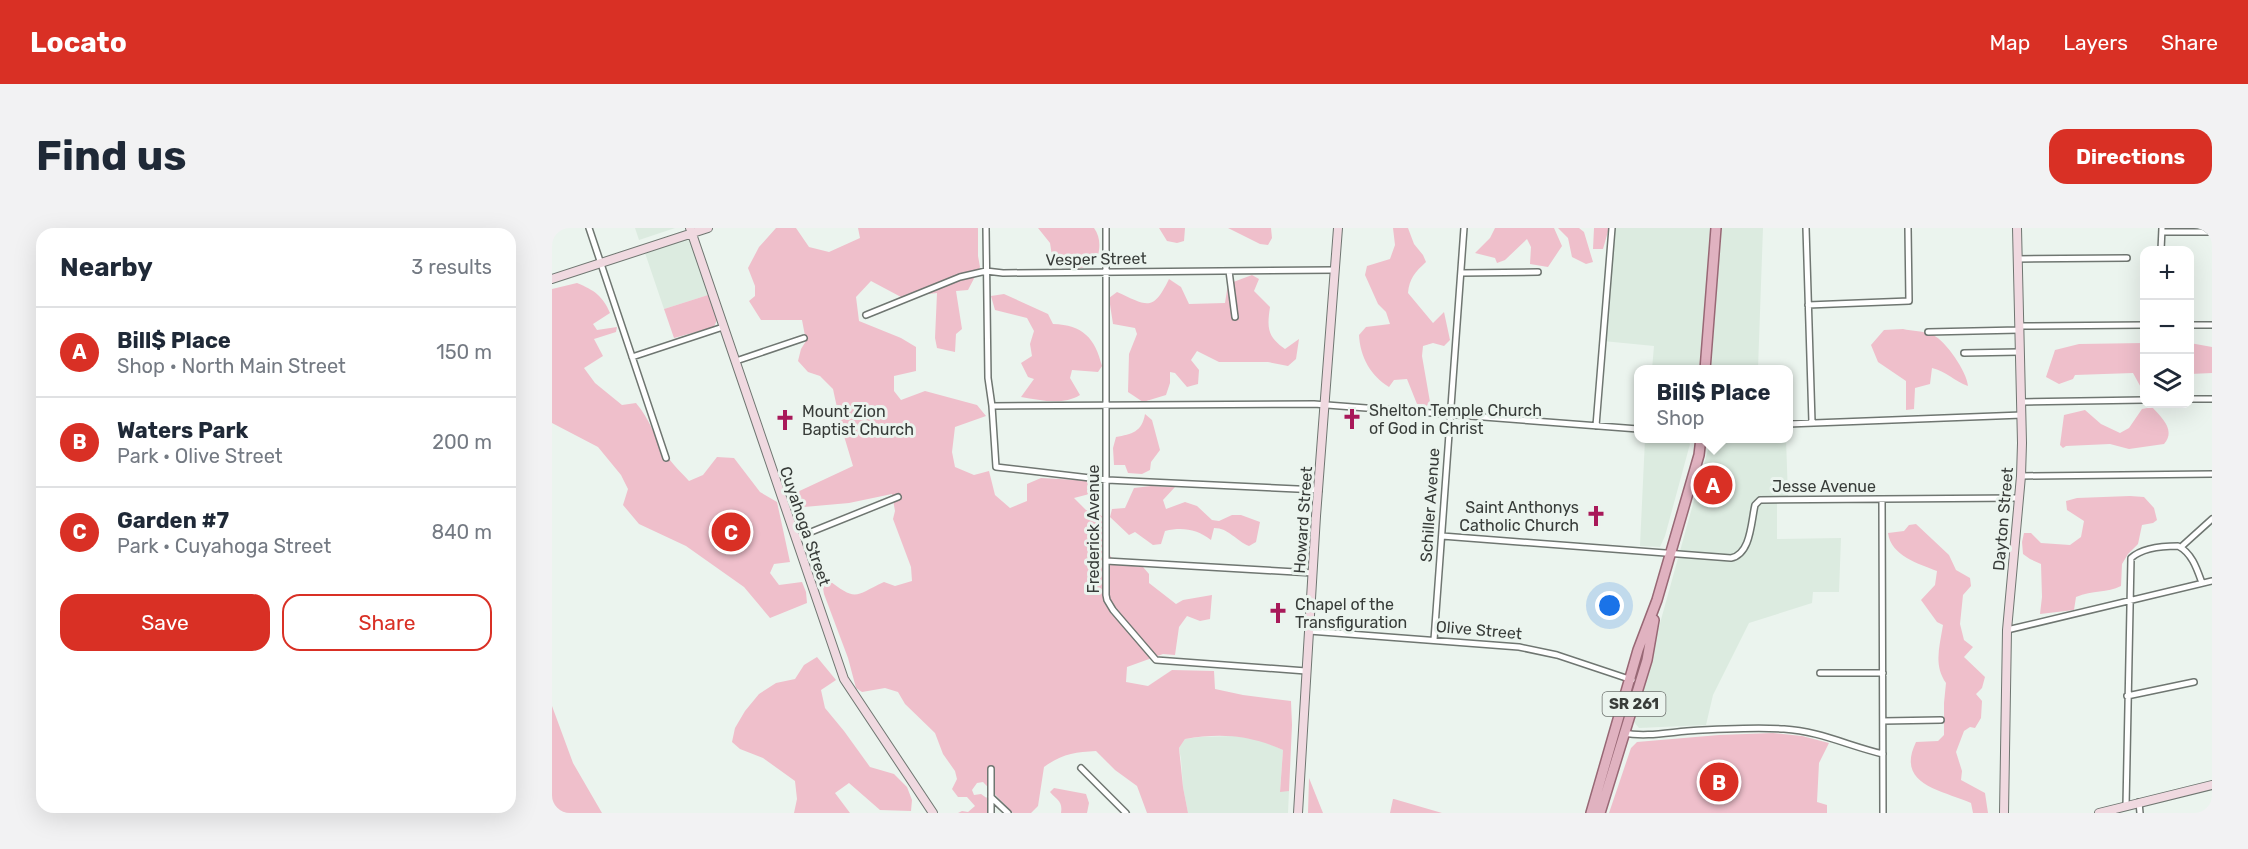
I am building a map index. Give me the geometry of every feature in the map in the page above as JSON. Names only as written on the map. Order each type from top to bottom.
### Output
[{"type":"main road","points":[[1705,365],[1716,228]]},
{"type":"main road","name":"SR 261","points":[[1591,813],[1640,684],[1647,660],[1658,600],[1700,443]]},
{"type":"main road","name":"SR 261","points":[[1620,732],[1638,650],[1658,600]]},
{"type":"main road","name":"SR 261","points":[[1600,813],[1616,743]]},
{"type":"street","points":[[589,228],[666,458]]},
{"type":"street","points":[[552,279],[691,230],[708,228]]},
{"type":"street","points":[[986,228],[987,378],[992,406],[996,467],[1107,480],[1319,490]]},
{"type":"street","name":"Frederick Avenue","points":[[1106,228],[1107,600],[1156,660],[1306,671]]},
{"type":"street","name":"Howard Street","points":[[1298,813],[1338,228]]},
{"type":"street","name":"Schiller Avenue","points":[[1434,640],[1464,228]]},
{"type":"street","points":[[1596,426],[1611,228]]},
{"type":"street","points":[[1806,228],[1812,422]]},
{"type":"street","points":[[1808,304],[1908,301],[1908,228]]},
{"type":"street","name":"Dayton Street","points":[[2004,813],[2007,630],[2021,476],[2022,402],[2017,228]]},
{"type":"street","name":"Cuyahoga Street","points":[[691,230],[844,679],[933,813]]},
{"type":"street","points":[[2161,246],[2162,230],[2212,232]]},
{"type":"street","points":[[2018,259],[2127,258]]},
{"type":"street","name":"Vesper Street","points":[[866,315],[960,277],[986,271],[1003,273],[1335,270]]},
{"type":"street","points":[[1229,271],[1235,317]]},
{"type":"street","points":[[1461,273],[1538,272]]},
{"type":"street","points":[[1928,332],[2140,325]]},
{"type":"street","points":[[2194,325],[2212,325]]},
{"type":"street","points":[[632,357],[723,327]]},
{"type":"street","points":[[736,360],[804,338]]},
{"type":"street","points":[[1964,353],[2019,352]]},
{"type":"street","points":[[2194,399],[2212,399]]},
{"type":"street","points":[[2022,402],[2140,400]]},
{"type":"street","points":[[992,406],[1300,404],[1634,429]]},
{"type":"street","points":[[1793,424],[2022,415]]},
{"type":"street","points":[[2021,476],[2212,474]]},
{"type":"street","points":[[796,538],[898,497]]},
{"type":"street","name":"Jesse Avenue","points":[[1671,554],[1737,557],[1745,548],[1755,505],[1760,500],[2019,498]]},
{"type":"street","points":[[1882,499],[1883,813]]},
{"type":"street","points":[[2181,547],[2212,519]]},
{"type":"street","points":[[1442,536],[1671,554]]},
{"type":"street","points":[[2126,806],[2130,563],[2133,556],[2168,546],[2181,547],[2193,561],[2202,583]]},
{"type":"street","points":[[1106,561],[1313,573]]},
{"type":"street","points":[[2007,630],[2212,581]]},
{"type":"street","name":"Olive Street","points":[[1310,631],[1498,644],[1541,651],[1584,663],[1640,684]]},
{"type":"street","points":[[1820,673],[1883,673]]},
{"type":"street","points":[[2127,696],[2194,682]]},
{"type":"street","points":[[1883,721],[1941,720]]},
{"type":"street","points":[[1620,732],[1649,736],[1687,731],[1785,729],[1817,734],[1860,749],[1883,753]]},
{"type":"street","points":[[1081,768],[1126,813]]},
{"type":"street","points":[[991,769],[991,813]]},
{"type":"street","points":[[2100,813],[2212,785]]},
{"type":"street","points":[[991,797],[1008,813]]},
{"type":"street","points":[[2139,802],[2140,813]]},
{"type":"shaded area","points":[[635,228],[675,228],[639,240]]},
{"type":"shaded area","points":[[776,228],[796,228],[809,247],[829,252],[860,238],[858,228],[978,228],[980,267],[968,290],[956,291],[962,329],[956,334],[955,352],[937,348],[935,338],[937,293],[901,297],[871,281],[856,297],[859,321],[901,338],[916,347],[916,371],[894,376],[894,391],[901,400],[925,391],[977,405],[986,416],[955,427],[952,452],[955,467],[974,475],[989,471],[995,495],[1010,508],[1027,501],[1027,484],[1041,478],[1096,481],[1097,492],[1074,498],[1086,510],[1102,516],[1103,543],[1115,564],[1143,567],[1149,574],[1149,583],[1176,604],[1183,600],[1212,595],[1210,619],[1200,621],[1187,616],[1179,627],[1175,655],[1163,654],[1127,667],[1126,682],[1148,686],[1172,670],[1214,671],[1215,689],[1291,701],[1289,791],[1280,792],[1283,750],[1247,738],[1211,736],[1185,739],[1179,748],[1188,813],[1147,813],[1137,786],[1115,770],[1096,751],[1069,755],[1044,767],[1038,806],[1031,813],[1013,813],[983,782],[977,783],[972,790],[974,795],[981,794],[988,799],[987,813],[958,813],[968,812],[975,806],[967,797],[958,797],[952,789],[957,779],[955,771],[943,754],[935,733],[905,704],[898,692],[885,688],[862,692],[856,688],[848,658],[824,594],[822,582],[827,579],[850,594],[861,593],[884,582],[895,586],[912,581],[911,567],[893,519],[895,511],[892,494],[849,503],[804,507],[797,504],[793,494],[853,466],[833,389],[820,376],[808,372],[798,361],[806,341],[802,320],[761,320],[749,301],[755,296],[755,286],[748,268],[759,247]]},
{"type":"shaded area","points":[[1038,228],[1094,228],[1099,246],[1095,264],[1077,269],[1056,266],[1053,262],[1050,243]]},
{"type":"shaded area","points":[[1159,228],[1185,228],[1184,241],[1177,243],[1167,241]]},
{"type":"shaded area","points":[[1228,228],[1271,228],[1272,238],[1268,245],[1260,244]]},
{"type":"shaded area","points":[[1393,228],[1408,228],[1414,244],[1426,262],[1413,276],[1408,293],[1433,323],[1444,312],[1450,340],[1444,346],[1433,343],[1423,346],[1422,356],[1430,402],[1426,407],[1417,404],[1407,379],[1394,380],[1389,387],[1383,383],[1372,372],[1364,358],[1360,343],[1359,335],[1366,327],[1390,324],[1386,312],[1378,304],[1365,275],[1367,266],[1390,259],[1395,245]]},
{"type":"shaded area","points":[[1495,228],[1554,228],[1562,246],[1548,267],[1530,264],[1531,247],[1527,239],[1505,260],[1497,263],[1495,258],[1475,253],[1490,238]]},
{"type":"shaded area","points":[[1558,228],[1579,228],[1584,232],[1593,262],[1586,264],[1572,257],[1568,238]]},
{"type":"shaded area","points":[[1594,228],[1609,228],[1603,249],[1593,249]]},
{"type":"shaded area","points":[[1612,228],[1763,228],[1758,365],[1652,365],[1654,346],[1603,341]]},
{"type":"shaded area","points":[[691,235],[708,295],[664,309],[644,250]]},
{"type":"shaded area","points":[[1252,275],[1259,279],[1254,291],[1270,307],[1269,326],[1272,336],[1285,349],[1299,339],[1296,359],[1288,366],[1268,362],[1219,362],[1197,351],[1191,360],[1199,370],[1198,384],[1187,387],[1175,373],[1170,372],[1170,383],[1166,395],[1143,402],[1128,392],[1129,354],[1137,334],[1135,328],[1113,324],[1109,298],[1117,292],[1136,301],[1149,303],[1158,297],[1169,279],[1181,287],[1189,304],[1225,303],[1228,284]]},
{"type":"shaded area","points":[[577,283],[597,294],[610,313],[593,324],[597,330],[617,327],[616,332],[594,339],[603,356],[584,368],[595,383],[622,405],[636,403],[667,456],[689,481],[703,475],[717,457],[734,458],[760,492],[777,502],[790,562],[774,564],[770,573],[779,585],[802,582],[807,603],[770,618],[744,587],[686,546],[639,524],[623,505],[628,489],[621,475],[598,447],[552,423],[552,289]]},
{"type":"shaded area","points":[[1004,294],[1048,314],[1053,324],[1080,330],[1091,341],[1102,366],[1098,372],[1072,370],[1070,378],[1080,395],[1059,401],[1021,397],[1034,379],[1028,377],[1021,363],[1032,356],[1030,344],[1034,331],[1027,318],[995,310],[991,296]]},
{"type":"shaded area","points":[[708,295],[717,320],[714,327],[674,338],[664,309]]},
{"type":"shaded area","points":[[1903,329],[1926,333],[1938,338],[1960,365],[1968,386],[1932,368],[1930,384],[1915,388],[1914,409],[1906,410],[1906,381],[1878,362],[1871,345],[1884,330]]},
{"type":"shaded area","points":[[2140,343],[2140,386],[2133,373],[2075,375],[2073,379],[2059,384],[2046,377],[2055,350],[2079,344]]},
{"type":"shaded area","points":[[2194,344],[2212,347],[2212,373],[2194,374]]},
{"type":"shaded area","points":[[2153,408],[2166,424],[2169,434],[2164,444],[2129,449],[2110,444],[2063,448],[2060,445],[2064,415],[2085,410],[2101,424],[2120,433],[2129,428],[2142,409]]},
{"type":"shaded area","points":[[1145,414],[1152,420],[1160,450],[1151,462],[1150,470],[1142,474],[1128,473],[1125,465],[1114,465],[1113,448],[1116,437],[1127,435],[1139,428]]},
{"type":"shaded area","points":[[1645,443],[1689,443],[1665,536],[1660,547],[1640,546]]},
{"type":"shaded area","points":[[1710,443],[1786,443],[1788,496],[1777,497],[1777,539],[1841,538],[1839,592],[1813,592],[1812,603],[1749,623],[1713,695],[1706,725],[1639,728],[1634,722]]},
{"type":"shaded area","points":[[1175,487],[1163,500],[1166,509],[1185,502],[1197,506],[1212,520],[1219,521],[1232,515],[1241,515],[1260,522],[1256,542],[1249,546],[1228,532],[1214,528],[1211,540],[1195,531],[1178,529],[1165,531],[1161,544],[1153,545],[1135,532],[1129,535],[1110,517],[1112,509],[1125,508],[1134,488]]},
{"type":"shaded area","points":[[2144,497],[2154,508],[2157,520],[2142,525],[2138,544],[2122,564],[2121,586],[2076,597],[2074,610],[2040,614],[2041,564],[2023,554],[2024,533],[2031,533],[2041,543],[2070,545],[2081,537],[2084,521],[2067,510],[2066,501],[2077,498]]},
{"type":"shaded area","points":[[1916,524],[1949,555],[1956,570],[1970,578],[1971,586],[1963,595],[1960,624],[1964,640],[1973,647],[1964,657],[1985,677],[1982,688],[1976,694],[1982,701],[1981,718],[1975,728],[1970,727],[1964,731],[1956,752],[1962,771],[1961,780],[1985,793],[1988,813],[1973,813],[1971,803],[1925,784],[1912,768],[1911,756],[1916,742],[1938,741],[1944,735],[1946,683],[1939,662],[1943,625],[1937,622],[1921,600],[1935,585],[1937,571],[1914,562],[1900,553],[1894,548],[1888,533],[1904,531],[1909,525]]},
{"type":"shaded area","points":[[817,657],[836,680],[821,690],[825,708],[870,767],[894,774],[907,787],[912,800],[911,811],[880,810],[849,783],[835,793],[850,813],[794,813],[797,799],[795,781],[763,758],[740,749],[732,742],[735,728],[759,694],[776,683],[795,679],[804,665]]},
{"type":"shaded area","points":[[552,706],[573,763],[602,813],[552,813]]},
{"type":"shaded area","points":[[1773,733],[1802,736],[1829,743],[1819,763],[1817,802],[1827,805],[1827,813],[1609,813],[1631,748],[1637,742]]},
{"type":"shaded area","points":[[1234,736],[1260,740],[1283,750],[1280,791],[1289,791],[1288,813],[1188,813],[1179,748],[1185,739]]},
{"type":"shaded area","points":[[1309,778],[1323,813],[1308,813]]},
{"type":"shaded area","points":[[1054,788],[1086,794],[1089,803],[1087,813],[1061,813],[1060,803],[1050,792]]},
{"type":"shaded area","points":[[1394,799],[1442,813],[1390,813]]},
{"type":"place","name":"Shelton Temple Church of God in Christ","points":[[1352,419]]},
{"type":"place","name":"Mount Zion Baptist Church","points":[[785,420]]},
{"type":"place","name":"Bill$ Place","points":[[1713,485]]},
{"type":"place","name":"Saint Anthonys Catholic Church","points":[[1596,516]]},
{"type":"place","name":"Garden #7","points":[[731,532]]},
{"type":"place","name":"Chapel of the Transfiguration","points":[[1278,613]]},
{"type":"place","name":"Waters Park","points":[[1719,782]]}]
